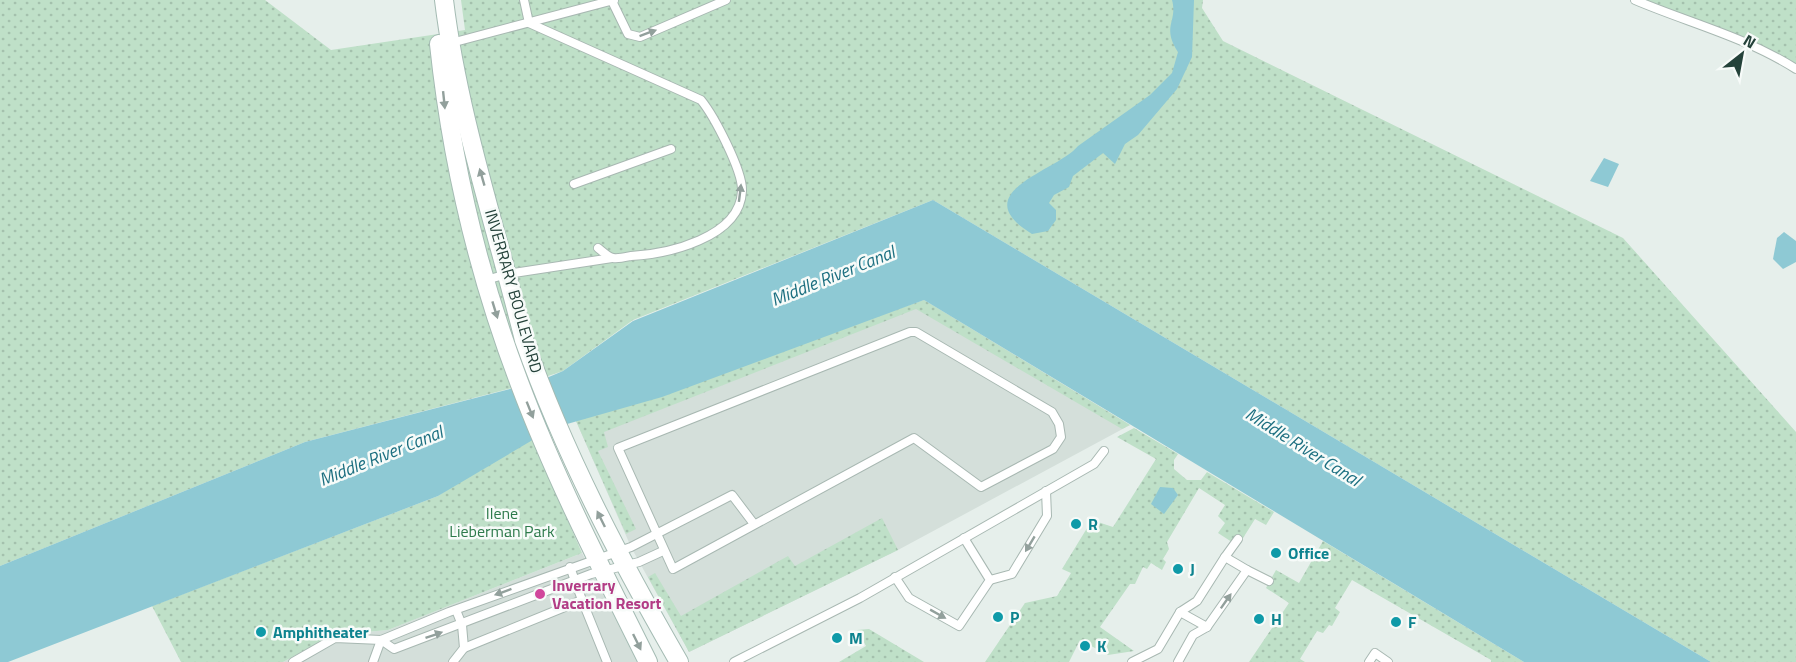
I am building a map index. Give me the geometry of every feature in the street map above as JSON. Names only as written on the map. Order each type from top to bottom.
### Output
[{"type":"street","name":"INVERRARY BOULEVARD","points":[[434,0],[446,118],[486,280],[519,382],[679,662]]},
{"type":"street","name":"INVERRARY BOULEVARD","points":[[444,0],[449,44],[466,122],[537,375],[549,432],[599,564],[648,662]]},
{"type":"lane","points":[[524,0],[530,23]]},
{"type":"lane","points":[[449,44],[613,0],[627,34],[640,37],[726,0]]},
{"type":"lane","points":[[1635,0],[1707,26],[1780,59],[1796,69]]},
{"type":"lane","points":[[486,280],[507,274],[612,258],[660,254],[707,237],[726,224],[742,193],[740,179],[710,111],[701,100],[530,23]]},
{"type":"lane","points":[[574,184],[671,149]]},
{"type":"lane","points":[[598,248],[612,258]]},
{"type":"lane","points":[[910,332],[916,332],[966,360],[1052,412],[1059,424],[1061,437],[1053,449],[981,487],[914,438],[754,524],[673,569],[618,448],[910,332]]},
{"type":"lane","points":[[734,662],[860,598],[1094,464],[1104,451]]},
{"type":"lane","points":[[895,577],[909,598],[959,626],[990,580],[1012,574],[1047,516],[1046,491]]},
{"type":"lane","points":[[381,640],[394,649],[575,580],[599,564],[620,559],[656,534],[732,495],[754,524]]},
{"type":"lane","points":[[964,538],[990,580]]},
{"type":"lane","points":[[1132,662],[1158,649],[1180,612],[1197,602],[1238,539]]},
{"type":"lane","points":[[293,662],[335,638],[381,640],[570,567],[599,564],[663,551]]},
{"type":"lane","points":[[1225,557],[1269,582]]},
{"type":"lane","points":[[570,567],[608,662]]},
{"type":"lane","points":[[1178,662],[1193,635],[1207,627],[1247,570]]},
{"type":"lane","points":[[522,585],[529,598]]},
{"type":"lane","points":[[453,662],[464,648],[582,600]]},
{"type":"lane","points":[[456,610],[462,625],[464,648]]},
{"type":"lane","points":[[1180,612],[1207,627]]},
{"type":"lane","points":[[373,662],[381,640]]},
{"type":"lane","points":[[1369,662],[1375,653],[1388,662]]},
{"type":"shaded area","points":[[924,300],[1130,425],[898,550],[689,652],[631,547],[576,421],[662,397]]},
{"type":"shaded area","name":"Inverrary Vacation Resort","points":[[582,553],[637,662],[283,662],[333,635],[388,630]]},
{"type":"green space","points":[[0,0],[265,0],[331,50],[465,30],[461,0],[1203,0],[1202,8],[1223,41],[1623,238],[1796,432],[1796,662],[1711,662],[933,200],[633,320],[563,371],[512,388],[305,442],[0,566]]},
{"type":"green space","points":[[1635,0],[1796,0],[1796,69],[1780,59]]},
{"type":"green space","points":[[924,300],[1130,425],[1122,429],[916,309],[604,432],[608,447],[598,451],[636,529],[626,534],[576,421]]},
{"type":"green space","points":[[1134,428],[1178,454],[1174,460],[1174,469],[1187,480],[1201,480],[1207,472],[1274,512],[1266,525],[1255,519],[1238,546],[1218,533],[1225,523],[1218,516],[1225,505],[1199,488],[1167,542],[1169,549],[1163,559],[1166,562],[1162,570],[1151,563],[1147,569],[1143,567],[1135,584],[1130,584],[1100,627],[1134,651],[1108,655],[1080,640],[1069,662],[985,662],[1025,603],[1057,596],[1071,573],[1062,569],[1092,520],[1113,527],[1156,459],[1117,437]]},
{"type":"green space","name":"Ilene Lieberman Park","points":[[530,435],[582,553],[388,630],[333,635],[283,662],[181,662],[152,606],[438,496]]},
{"type":"green space","points":[[882,518],[898,550],[689,652],[648,577],[655,573],[681,616],[788,556],[795,566]]},
{"type":"green space","points":[[1323,541],[1524,662],[1491,662],[1352,580],[1335,608],[1340,612],[1332,626],[1329,625],[1323,633],[1317,631],[1300,659],[1305,662],[1249,662],[1289,603],[1266,588],[1276,570],[1299,583]]},
{"type":"green space","points":[[869,629],[924,662],[839,662],[866,646],[857,630]]},
{"type":"water","points":[[1172,0],[1194,0],[1192,57],[1177,89],[1138,135],[1125,144],[1115,164],[1103,153],[1073,176],[1069,187],[1054,195],[1049,203],[1056,210],[1056,220],[1048,231],[1032,234],[1013,219],[1007,206],[1011,194],[1150,95],[1172,73],[1178,52],[1170,30],[1173,14]]},
{"type":"water","points":[[1604,158],[1619,164],[1608,187],[1590,181]]},
{"type":"water","name":"Middle River Canal","points":[[933,200],[1711,662],[1524,662],[924,300],[662,397],[553,428],[438,496],[8,662],[0,662],[0,566],[305,442],[537,382],[563,371],[633,321]]},
{"type":"water","points":[[1784,232],[1796,241],[1796,262],[1783,269],[1773,259],[1777,238]]},
{"type":"water","points":[[1160,487],[1173,488],[1178,495],[1164,514],[1151,504]]},
{"type":"place","name":"R","points":[[1076,524]]},
{"type":"place","name":"Office","points":[[1276,553]]},
{"type":"place","name":"J","points":[[1178,569]]},
{"type":"place","name":"Inverrary Vacation Resort","points":[[540,594]]},
{"type":"place","name":"P","points":[[998,617]]},
{"type":"place","name":"H","points":[[1259,619]]},
{"type":"place","name":"F","points":[[1396,622]]},
{"type":"place","name":"Amphitheater","points":[[261,632]]},
{"type":"place","name":"M","points":[[837,638]]},
{"type":"place","name":"K","points":[[1085,646]]}]
